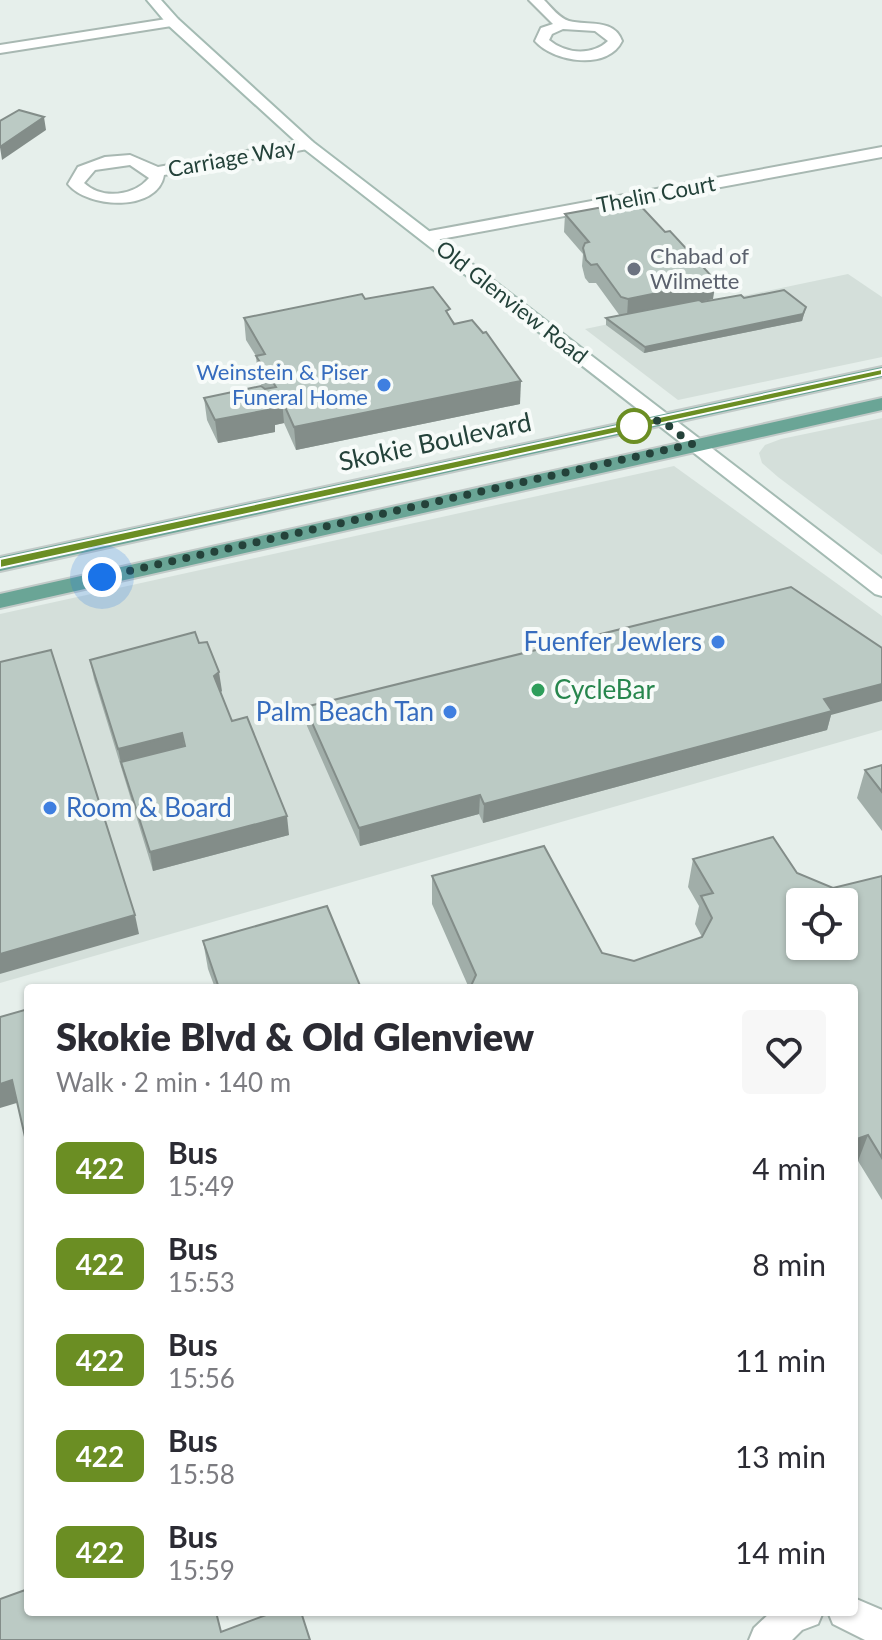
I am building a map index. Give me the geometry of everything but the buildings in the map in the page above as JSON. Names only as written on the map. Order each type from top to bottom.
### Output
[{"type":"main road","name":"Skokie Boulevard","points":[[0,564],[882,372]]},
{"type":"main road","points":[[0,601],[882,404]]},
{"type":"street","name":"Old Glenview Road","points":[[154,0],[173,22],[308,145],[430,236],[661,420],[882,589]]},
{"type":"street","points":[[536,0],[562,25]]},
{"type":"street","points":[[0,49],[173,22]]},
{"type":"street","name":"Carriage Way","points":[[155,172],[308,145]]},
{"type":"street","name":"Thelin Court","points":[[430,236],[882,152]]},
{"type":"street","points":[[766,1640],[792,1616]]},
{"type":"street","points":[[855,1616],[882,1631]]},
{"type":"shaded area","points":[[848,274],[882,297],[882,357],[678,400],[585,329]]},
{"type":"shaded area","points":[[882,418],[882,555],[778,477],[762,463],[759,453],[765,445],[781,439]]},
{"type":"shaded area","points":[[674,466],[882,616],[882,730],[0,983],[0,614]]},
{"type":"bus line","name":"422","points":[[0,564],[882,372]]},
{"type":"place","name":"Chabad of Wilmette","points":[[634,269]]},
{"type":"place","name":"Weinstein & Piser Funeral Home","points":[[384,385]]},
{"type":"place","name":"Fuenfer Jewlers","points":[[718,642]]},
{"type":"place","name":"CycleBar","points":[[538,690]]},
{"type":"place","name":"Palm Beach Tan","points":[[450,712]]},
{"type":"place","name":"Room & Board","points":[[50,808]]},
{"type":"route","points":[[102,577],[692,444],[661,420],[634,426]]}]
